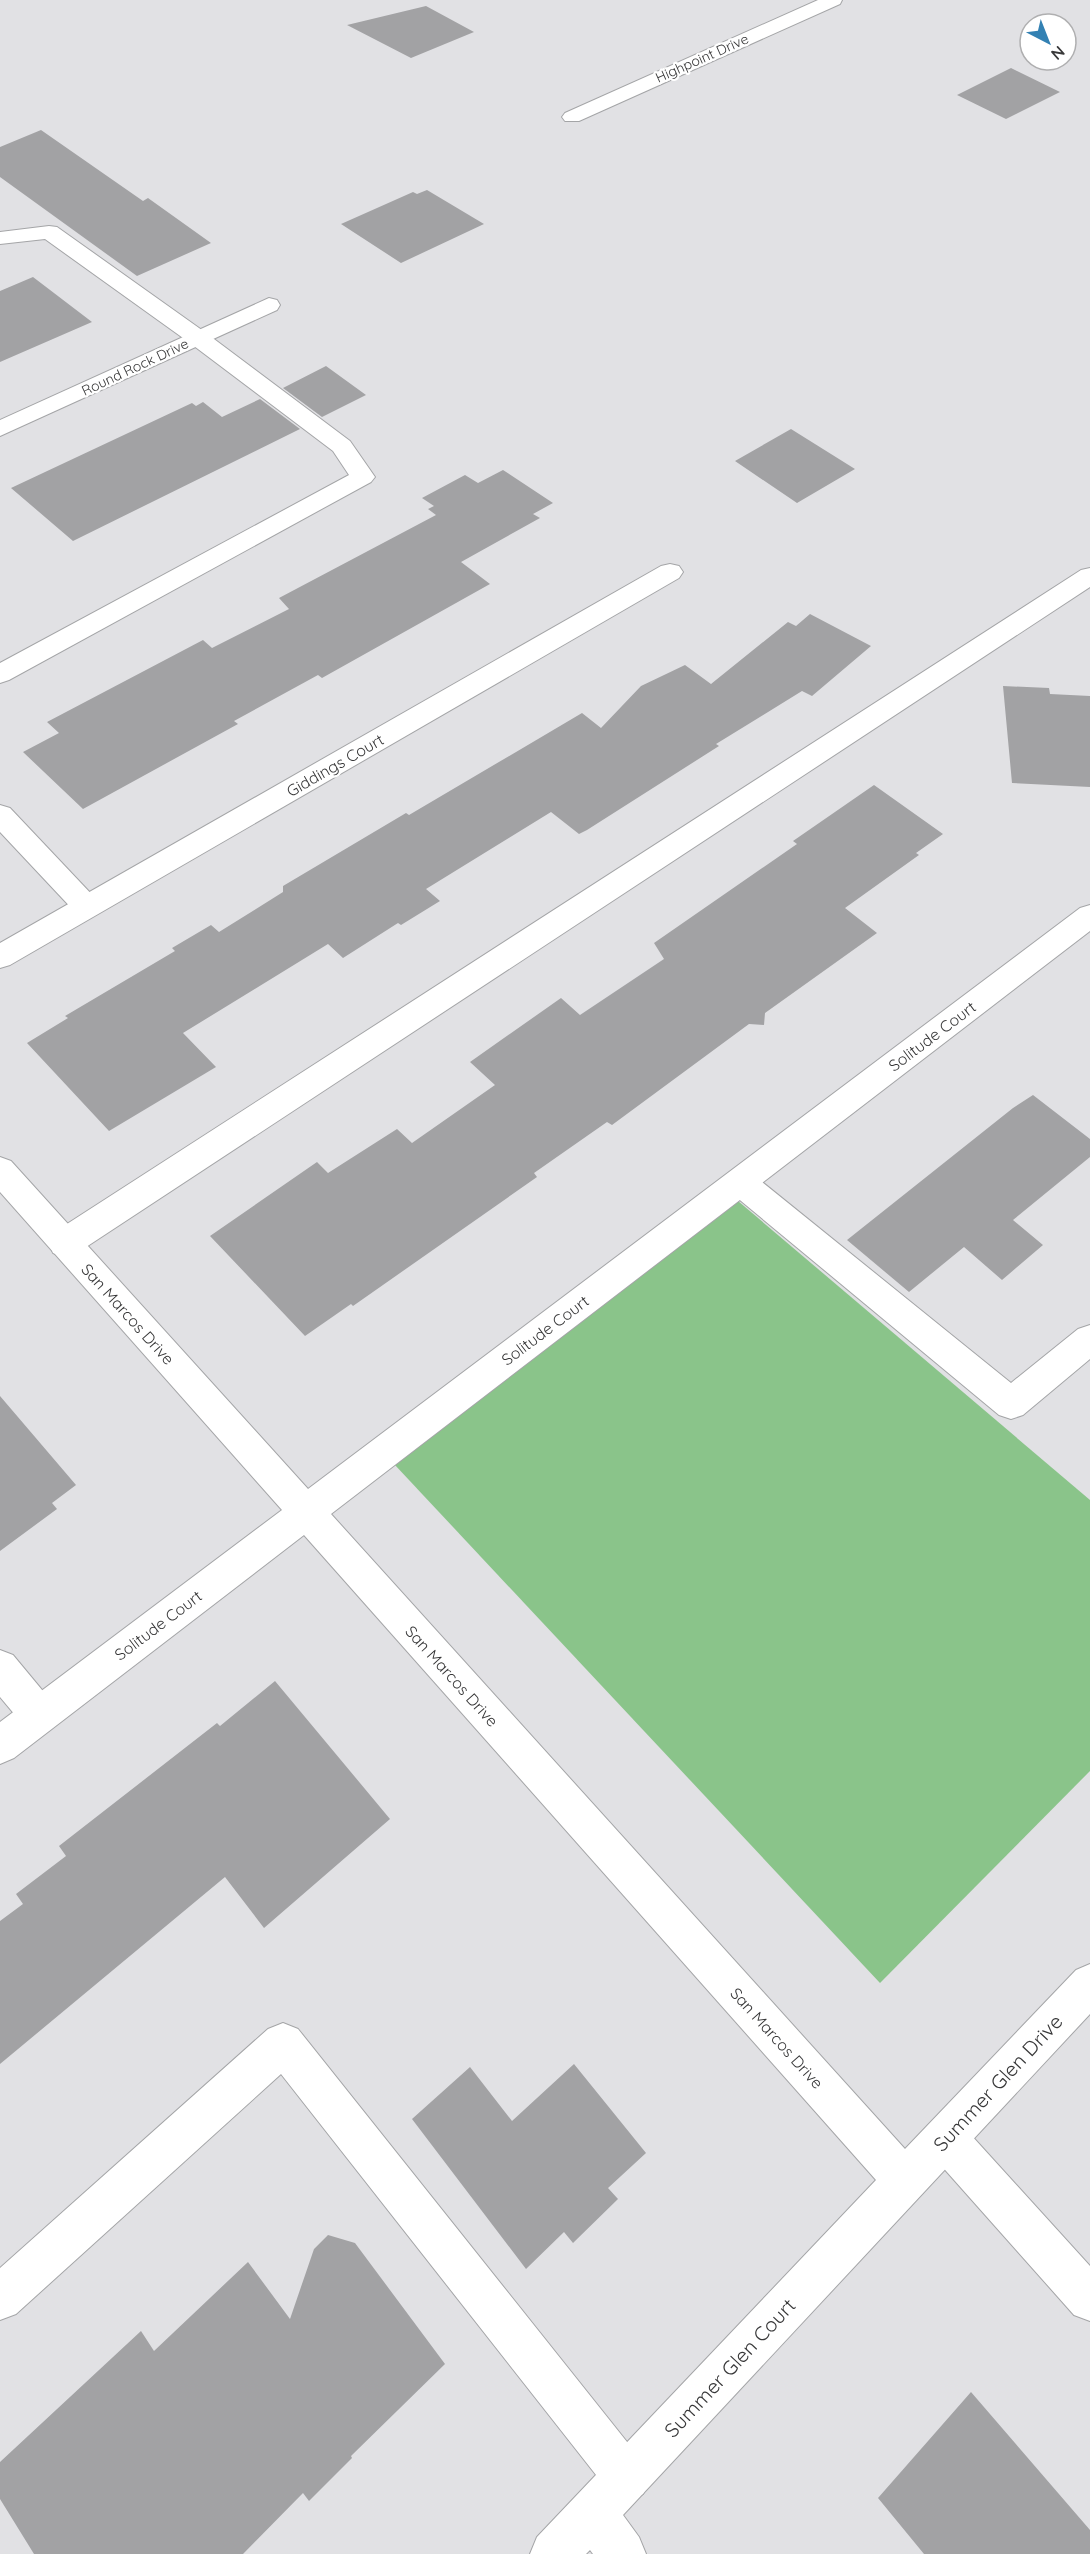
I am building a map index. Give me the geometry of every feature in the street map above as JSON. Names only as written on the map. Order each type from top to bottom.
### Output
[{"type":"street","name":"Highpoint Drive","points":[[572,117],[833,0]]},
{"type":"street","points":[[0,238],[49,232],[198,338],[342,446],[363,477],[0,674]]},
{"type":"street","name":"Round Rock Drive","points":[[0,429],[269,305]]},
{"type":"street","name":"Giddings Court","points":[[0,957],[670,572]]},
{"type":"street","points":[[65,1243],[1090,576]]},
{"type":"street","points":[[0,815],[87,907]]},
{"type":"street","name":"Solitude Court","points":[[0,1745],[1090,916]]},
{"type":"street","name":"San Marcos Drive","points":[[0,1170],[905,2181]]},
{"type":"street","points":[[740,1182],[1011,1404],[1090,1339]]},
{"type":"street","points":[[0,1668],[39,1715]]},
{"type":"street","name":"Summer Glen Drive","points":[[905,2181],[1090,1984]]},
{"type":"street","points":[[0,2298],[283,2044],[627,2478]]},
{"type":"street","points":[[946,2139],[1090,2299]]},
{"type":"street","name":"Summer Glen Court","points":[[554,2554],[905,2181]]},
{"type":"street","points":[[592,2513],[622,2554]]},
{"type":"green space","points":[[738,1201],[1090,1500],[1090,1771],[880,1983],[394,1464]]},
{"type":"building","points":[[426,6],[474,32],[411,58],[347,25]]},
{"type":"building","points":[[1011,68],[1060,92],[1006,119],[957,95]]},
{"type":"building","points":[[41,130],[143,201],[148,198],[211,243],[137,276],[0,177],[0,147]]},
{"type":"building","points":[[427,190],[484,224],[401,263],[341,224],[413,192],[417,194]]},
{"type":"building","points":[[33,277],[92,322],[0,362],[0,291]]},
{"type":"building","points":[[326,366],[366,395],[322,417],[283,388]]},
{"type":"building","points":[[260,399],[300,429],[73,541],[11,488],[192,403],[196,406],[203,402],[222,417]]},
{"type":"building","points":[[791,429],[855,469],[797,503],[735,461]]},
{"type":"building","points":[[503,470],[553,503],[533,514],[540,518],[461,562],[490,584],[322,678],[318,675],[234,721],[238,724],[83,809],[23,752],[59,733],[47,722],[203,640],[212,648],[289,609],[279,598],[436,515],[428,509],[434,506],[422,498],[465,475],[478,483]]},
{"type":"building","points":[[810,614],[871,646],[812,696],[802,691],[716,744],[719,746],[587,830],[579,834],[551,812],[426,889],[440,901],[401,925],[398,923],[343,958],[328,944],[183,1033],[216,1067],[109,1131],[27,1043],[68,1018],[65,1016],[175,951],[172,948],[211,925],[219,932],[283,892],[283,886],[582,713],[601,728],[641,686],[685,665],[711,684],[788,622],[796,626]]},
{"type":"building","points":[[1003,686],[1049,688],[1050,694],[1090,696],[1090,787],[1012,783]]},
{"type":"building","points":[[874,785],[943,834],[916,853],[919,855],[845,908],[877,933],[765,1013],[764,1025],[749,1024],[612,1125],[607,1122],[534,1173],[537,1177],[353,1306],[351,1304],[305,1336],[210,1236],[317,1162],[328,1173],[397,1129],[412,1143],[495,1085],[470,1062],[561,998],[580,1015],[664,959],[654,943],[797,844],[793,841]]},
{"type":"building","points":[[1033,1095],[1090,1139],[1090,1157],[1013,1220],[1043,1245],[1002,1280],[964,1247],[909,1292],[847,1240],[1013,1108]]},
{"type":"building","points":[[0,1396],[76,1485],[52,1503],[57,1509],[0,1551]]},
{"type":"building","points":[[275,1681],[390,1819],[264,1928],[225,1877],[0,2064],[0,1921],[23,1904],[16,1894],[66,1856],[59,1846],[217,1723],[220,1726]]},
{"type":"building","points":[[574,2064],[646,2153],[608,2188],[618,2199],[573,2243],[564,2232],[526,2269],[412,2119],[470,2067],[512,2121]]},
{"type":"building","points":[[328,2235],[355,2243],[445,2364],[351,2456],[352,2458],[309,2501],[303,2493],[243,2554],[34,2554],[0,2499],[0,2462],[141,2331],[154,2351],[248,2262],[290,2319],[314,2249]]},
{"type":"building","points":[[971,2392],[1090,2530],[1090,2554],[924,2554],[878,2498]]}]
